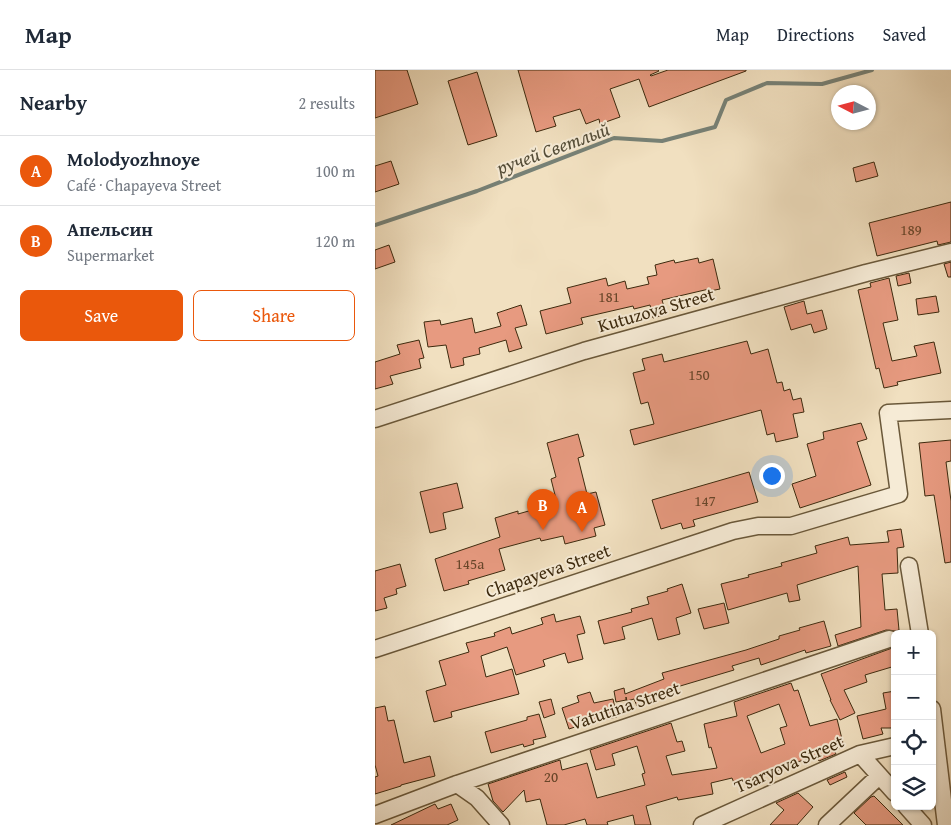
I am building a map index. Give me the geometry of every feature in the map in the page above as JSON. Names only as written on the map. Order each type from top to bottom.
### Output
[{"type":"street","name":"Kutuzova Street","points":[[375,419],[584,351],[866,273],[951,252]]},
{"type":"street","name":"Chapayeva Street","points":[[375,649],[733,531],[758,526],[791,526],[899,494],[888,413],[951,410]]},
{"type":"street","points":[[909,566],[919,630]]},
{"type":"street","name":"Vatutina Street","points":[[375,814],[457,784],[889,638]]},
{"type":"street","name":"Tsaryova Street","points":[[701,825],[860,754],[891,747]]},
{"type":"street","points":[[936,751],[946,825]]},
{"type":"street","points":[[860,754],[891,789]]},
{"type":"street","points":[[827,825],[879,776]]},
{"type":"street","points":[[457,784],[477,798],[501,825]]},
{"type":"street","points":[[910,810],[923,825]]},
{"type":"building","points":[[375,70],[407,70],[418,104],[375,118]]},
{"type":"building","points":[[518,70],[659,71],[651,76],[668,70],[746,71],[649,107],[639,79],[610,89],[620,117],[600,124],[599,119],[586,124],[580,109],[553,117],[556,126],[536,132]]},
{"type":"building","points":[[477,72],[497,136],[468,145],[448,81]]},
{"type":"building","points":[[391,161],[399,184],[375,192],[375,166]]},
{"type":"building","points":[[874,162],[878,176],[856,182],[853,168]]},
{"type":"building","points":[[951,202],[951,242],[938,245],[937,241],[877,256],[869,223]]},
{"type":"building","points":[[389,245],[395,262],[375,269],[375,250]]},
{"type":"building","points":[[698,258],[699,263],[713,259],[720,289],[710,291],[709,289],[662,300],[666,314],[653,318],[650,305],[634,309],[633,306],[581,318],[583,324],[546,334],[540,311],[571,303],[567,288],[606,278],[608,286],[625,281],[627,289],[649,284],[647,277],[657,275],[655,265],[674,260],[675,263]]},
{"type":"building","points":[[951,262],[951,277],[948,277],[944,264]]},
{"type":"building","points":[[909,273],[911,283],[898,286],[896,276]]},
{"type":"building","points":[[889,278],[898,320],[883,323],[892,361],[917,356],[914,346],[934,342],[941,373],[897,382],[898,385],[884,388],[879,368],[876,369],[858,290],[871,287],[870,283]]},
{"type":"building","points":[[936,296],[939,312],[918,315],[916,299]]},
{"type":"building","points":[[804,301],[807,314],[822,310],[827,329],[814,333],[811,324],[791,330],[784,307]]},
{"type":"building","points":[[521,305],[527,325],[515,328],[522,348],[509,352],[506,340],[479,348],[480,354],[463,358],[464,365],[451,368],[446,345],[428,347],[424,322],[440,320],[441,325],[472,318],[475,333],[501,326],[497,313]]},
{"type":"building","points":[[419,340],[424,358],[419,359],[421,368],[390,376],[393,384],[375,389],[375,362],[400,354],[397,345]]},
{"type":"building","points":[[747,341],[751,354],[768,349],[777,383],[782,382],[784,391],[790,389],[793,400],[801,398],[804,412],[793,414],[798,437],[776,442],[774,433],[767,435],[761,410],[634,445],[630,430],[654,424],[648,402],[641,404],[633,373],[645,370],[642,359],[662,354],[664,362]]},
{"type":"building","points":[[861,423],[867,439],[857,442],[871,485],[800,508],[792,484],[816,476],[807,444],[824,439],[823,432]]},
{"type":"building","points":[[578,434],[584,456],[578,458],[587,494],[596,492],[605,525],[594,528],[596,536],[565,544],[563,536],[541,541],[540,538],[499,549],[505,570],[468,581],[469,584],[444,591],[435,559],[500,537],[495,518],[518,511],[518,514],[557,503],[551,479],[556,477],[547,443]]},
{"type":"building","points":[[951,440],[951,461],[946,462],[951,501],[951,562],[945,563],[934,495],[925,496],[919,443]]},
{"type":"building","points":[[749,472],[758,502],[693,520],[695,526],[683,529],[681,523],[661,529],[652,500]]},
{"type":"building","points":[[457,483],[463,508],[443,513],[446,529],[430,533],[420,492]]},
{"type":"building","points":[[901,529],[904,547],[897,548],[898,573],[882,574],[885,610],[897,609],[899,630],[886,630],[838,646],[835,635],[861,627],[858,566],[797,585],[800,600],[789,602],[787,593],[728,610],[721,584],[782,566],[781,563],[817,553],[815,546],[848,537],[850,545],[889,542],[887,531]]},
{"type":"building","points":[[400,564],[406,586],[396,589],[397,594],[384,598],[387,608],[375,611],[375,571]]},
{"type":"building","points":[[682,584],[691,613],[676,618],[680,634],[658,640],[652,618],[622,627],[625,639],[604,644],[598,621],[632,612],[631,609],[649,604],[647,597],[668,591],[667,589]]},
{"type":"building","points":[[724,603],[729,623],[704,629],[698,609]]},
{"type":"building","points":[[554,614],[556,622],[580,616],[585,633],[577,635],[583,659],[568,663],[565,653],[543,660],[545,666],[516,675],[507,647],[481,656],[486,677],[512,669],[519,694],[451,712],[452,717],[434,722],[426,691],[446,685],[439,661],[469,652],[466,643],[495,636],[494,633],[510,627],[512,634],[543,624],[541,618]]},
{"type":"building","points":[[824,621],[831,646],[806,653],[805,650],[761,665],[759,658],[732,666],[734,670],[650,695],[652,700],[637,706],[634,699],[627,701],[626,697],[626,700],[616,702],[614,691],[624,688],[625,694],[664,679],[662,673],[746,650],[779,639],[779,636],[800,630],[799,628]]},
{"type":"building","points":[[891,648],[891,667],[865,675],[867,682],[844,690],[855,713],[840,720],[830,700],[821,674]]},
{"type":"building","points":[[791,683],[794,691],[798,690],[810,726],[837,719],[844,747],[834,750],[836,754],[819,761],[817,757],[819,755],[782,767],[783,769],[761,777],[761,775],[734,783],[732,778],[711,783],[713,794],[678,800],[677,797],[646,806],[651,825],[635,825],[633,815],[607,822],[608,825],[587,825],[585,819],[564,825],[547,825],[540,799],[526,802],[524,790],[503,812],[493,801],[488,784],[560,760],[562,770],[587,763],[597,798],[645,785],[642,774],[645,773],[637,746],[612,754],[615,765],[596,770],[590,750],[671,723],[677,742],[682,741],[685,751],[666,756],[672,775],[717,768],[711,747],[709,748],[704,724],[737,716],[734,702]],"holes":[[[779,704],[787,726],[780,728],[785,744],[761,753],[747,716]]]},
{"type":"building","points":[[590,692],[594,703],[613,699],[617,717],[602,720],[602,718],[569,729],[562,708],[579,702],[577,696]]},
{"type":"building","points":[[891,692],[891,728],[881,728],[883,734],[863,739],[857,716],[886,709],[883,693]]},
{"type":"building","points":[[551,699],[555,714],[544,718],[539,702]]},
{"type":"building","points":[[385,706],[388,721],[394,720],[404,763],[430,756],[435,776],[375,794],[375,777],[378,776],[375,765],[375,708]]},
{"type":"building","points":[[539,714],[546,737],[533,740],[534,744],[524,747],[523,744],[491,753],[485,732],[527,720],[527,717]]},
{"type":"building","points":[[845,772],[847,777],[830,785],[827,780]]},
{"type":"building","points":[[798,793],[813,807],[797,825],[770,825],[784,810],[776,803]]},
{"type":"building","points":[[874,796],[903,825],[866,825],[854,813]]},
{"type":"building","points":[[435,804],[438,809],[451,804],[458,820],[447,825],[391,825]]},
{"type":"waterway","name":"ручей Светлый","points":[[375,225],[477,191],[614,138],[662,141],[715,127],[726,100],[767,83],[822,84],[872,70]]},
{"type":"place","name":"Апельсин","points":[[543,530]]},
{"type":"place","name":"Molodyozhnoye","points":[[582,532]]}]
